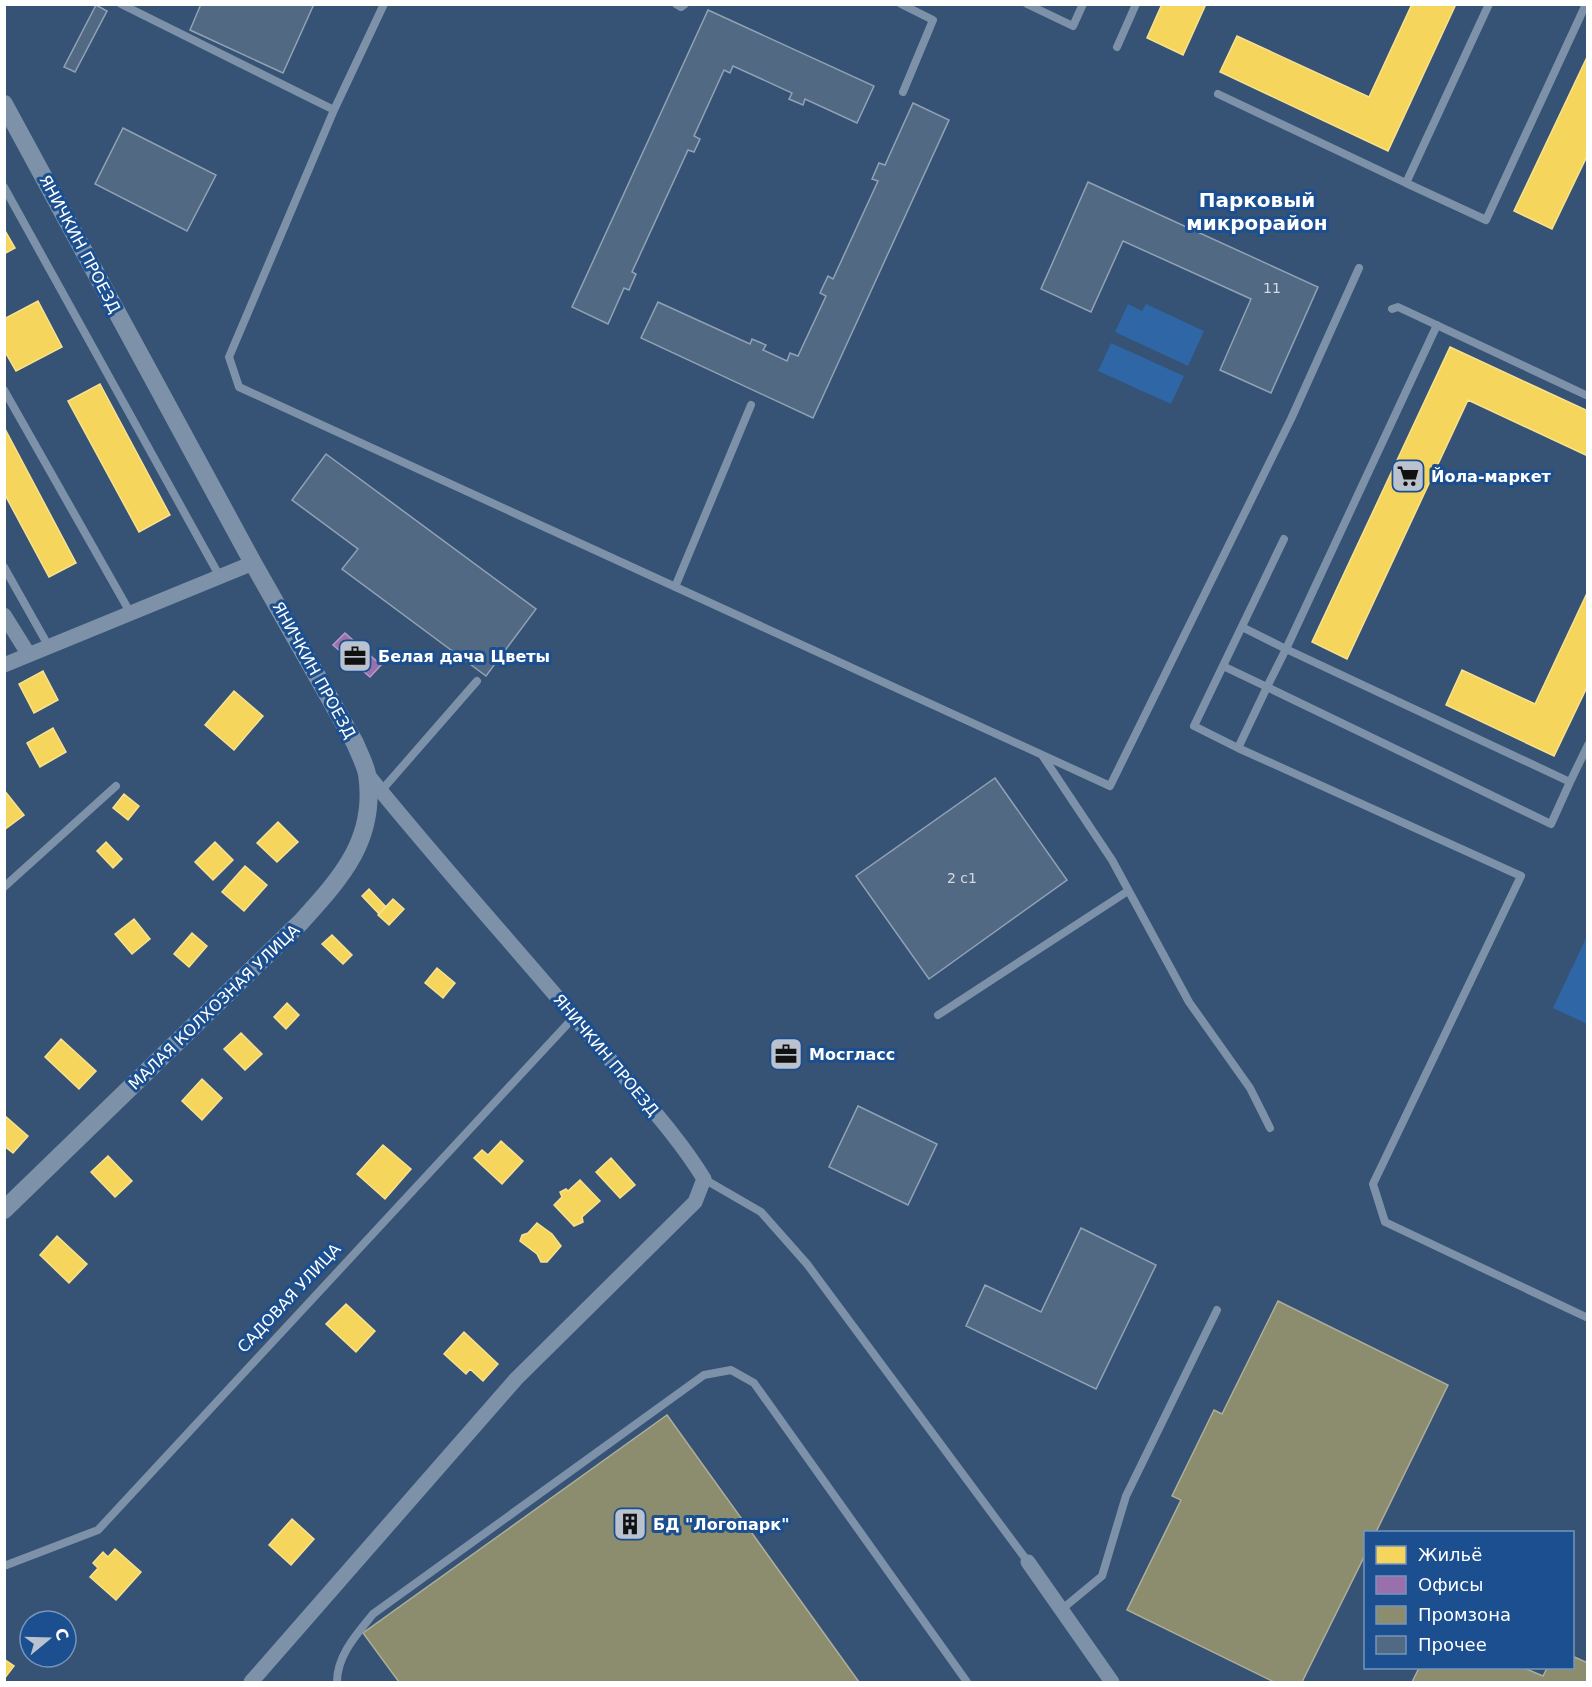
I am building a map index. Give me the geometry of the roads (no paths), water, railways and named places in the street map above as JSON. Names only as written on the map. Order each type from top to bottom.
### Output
[{"type":"street","name":"ЯНИЧКИН ПРОЕЗД","points":[[4,104],[253,562],[356,743],[367,774],[418,838],[574,1017],[688,1154],[704,1179]]},
{"type":"street","points":[[4,665],[220,578],[253,562]]},
{"type":"street","points":[[4,615],[29,656]]},
{"type":"street","name":"МАЛАЯ КОЛХОЗНАЯ УЛИЦА","points":[[4,1210],[301,922],[343,875],[366,828],[367,774]]},
{"type":"street","points":[[251,1683],[516,1379],[695,1202],[704,1179]]},
{"type":"street","points":[[1028,1562],[1112,1683]]},
{"type":"lane","points":[[121,4],[334,110]]},
{"type":"lane","points":[[384,4],[334,110],[229,357],[239,387],[1110,786],[1291,419],[1359,268]]},
{"type":"lane","points":[[676,4],[681,7],[685,4]]},
{"type":"lane","points":[[900,4],[933,20],[903,92]]},
{"type":"lane","points":[[1027,4],[1073,26],[1083,4]]},
{"type":"lane","points":[[1117,47],[1136,4]]},
{"type":"lane","points":[[1406,183],[1489,4]]},
{"type":"lane","points":[[1218,94],[1486,220],[1586,4]]},
{"type":"lane","points":[[4,187],[220,578]]},
{"type":"lane","points":[[1392,309],[1398,306],[1587,396]]},
{"type":"lane","points":[[1238,748],[1437,325]]},
{"type":"lane","points":[[4,390],[131,614]]},
{"type":"lane","points":[[675,587],[751,405]]},
{"type":"lane","points":[[1284,539],[1194,726],[1521,876],[1372,1184],[1385,1222],[1587,1318]]},
{"type":"lane","points":[[4,567],[49,647]]},
{"type":"lane","points":[[1242,627],[1570,782]]},
{"type":"lane","points":[[1223,666],[1551,824],[1587,745]]},
{"type":"lane","points":[[381,791],[477,681]]},
{"type":"lane","points":[[1041,754],[1112,860],[1189,1002],[1250,1088],[1270,1128]]},
{"type":"lane","points":[[4,887],[116,786]]},
{"type":"lane","points":[[938,1014],[1128,891]]},
{"type":"lane","name":"САДОВАЯ УЛИЦА","points":[[4,1566],[98,1530],[574,1017]]},
{"type":"lane","points":[[704,1179],[761,1212],[807,1264],[1028,1562]]},
{"type":"lane","points":[[1061,1610],[1102,1576],[1126,1496],[1217,1310]]},
{"type":"lane","points":[[337,1683],[337,1673],[349,1644],[373,1614],[704,1376],[731,1370],[754,1383],[967,1683]]},
{"type":"place","name":"Йола-маркет","points":[[1408,476]]},
{"type":"place","name":"Белая дача Цветы","points":[[355,656]]},
{"type":"place","name":"Мосгласс","points":[[786,1054]]},
{"type":"place","name":"БД \"Логопарк\"","points":[[630,1524]]},
{"type":"district","name":"Парковый микрорайон","points":[[1257,212]]}]
